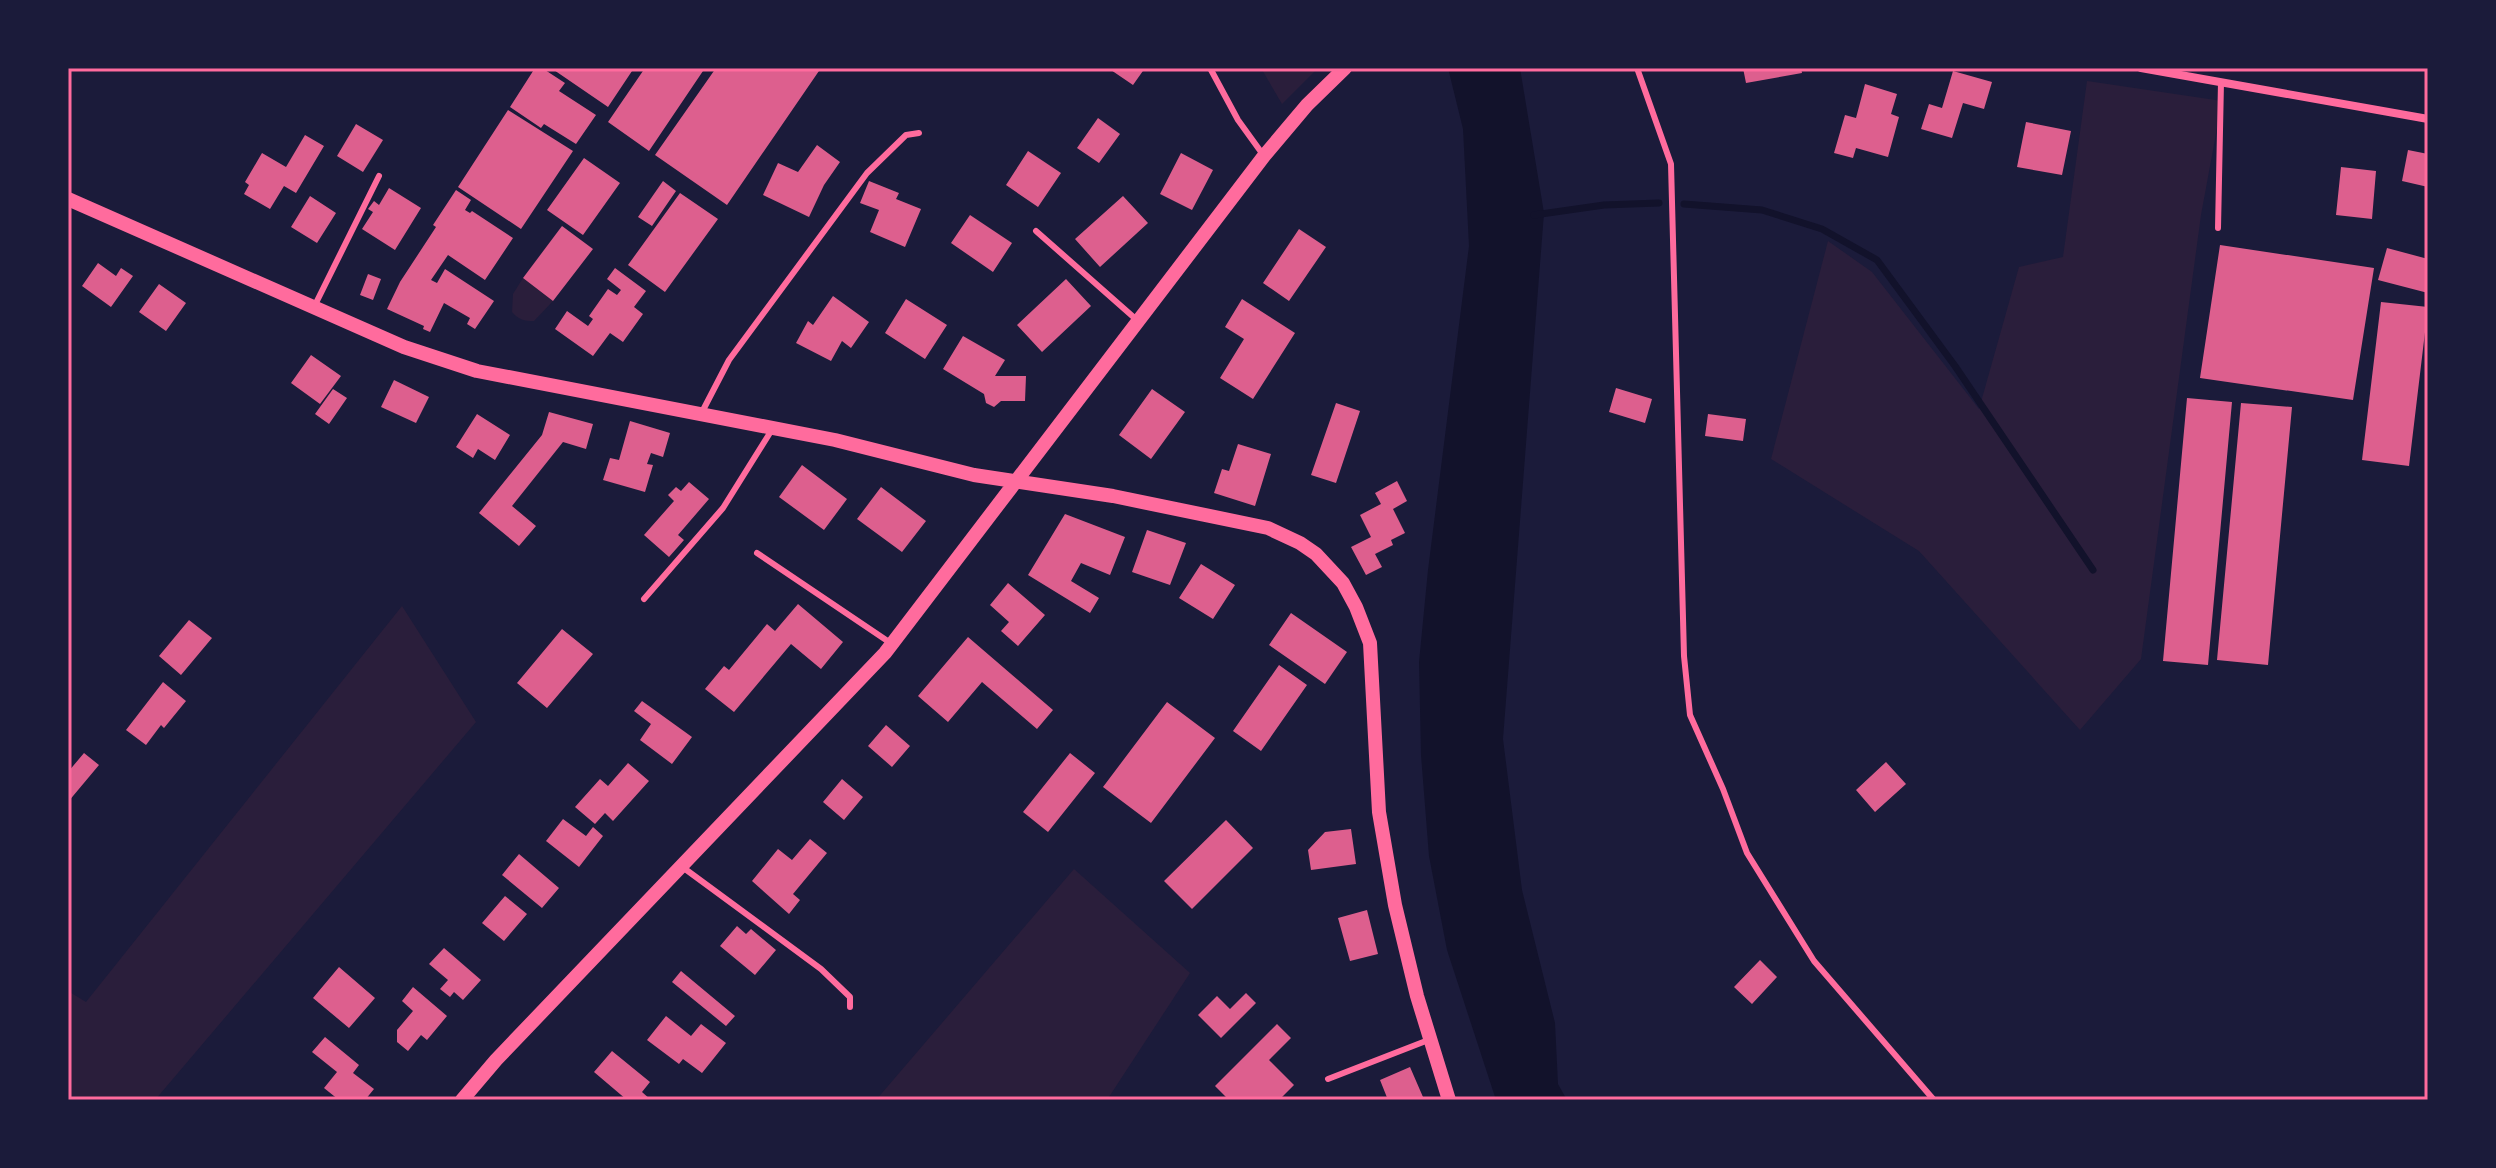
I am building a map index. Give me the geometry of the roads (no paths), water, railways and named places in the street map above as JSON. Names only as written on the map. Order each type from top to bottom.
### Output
[{"type":"street","points":[[462,1100],[496,1060],[892,644],[1264,156],[1307,105],[1345,68]]},
{"type":"street","points":[[2141,68],[2428,119]]},
{"type":"street","points":[[68,199],[404,347],[477,371],[835,440],[974,475],[1113,496],[1268,528],[1316,554],[1343,583],[1370,643],[1379,812],[1401,935],[1449,1100]]},
{"type":"lane","points":[[1210,68],[1238,120],[1264,156]]},
{"type":"lane","points":[[1637,68],[1671,164],[1684,656],[1690,715],[1747,853],[1814,961],[1934,1100]]},
{"type":"lane","points":[[2218,228],[2221,82]]},
{"type":"lane","points":[[701,414],[729,360],[867,173],[906,135],[919,133]]},
{"type":"lane","points":[[314,307],[379,176]]},
{"type":"lane","points":[[1036,231],[1138,321]]},
{"type":"lane","points":[[644,599],[723,508],[773,428]]},
{"type":"lane","points":[[757,553],[892,644]]},
{"type":"lane","points":[[681,866],[821,969],[850,997],[850,1007]]},
{"type":"lane","points":[[1328,1079],[1431,1039]]},
{"type":"waterway","points":[[1534,215],[1604,205],[1659,203]]},
{"type":"waterway","points":[[1684,204],[1762,210],[1822,229],[1877,260],[1955,366],[2093,570]]}]
